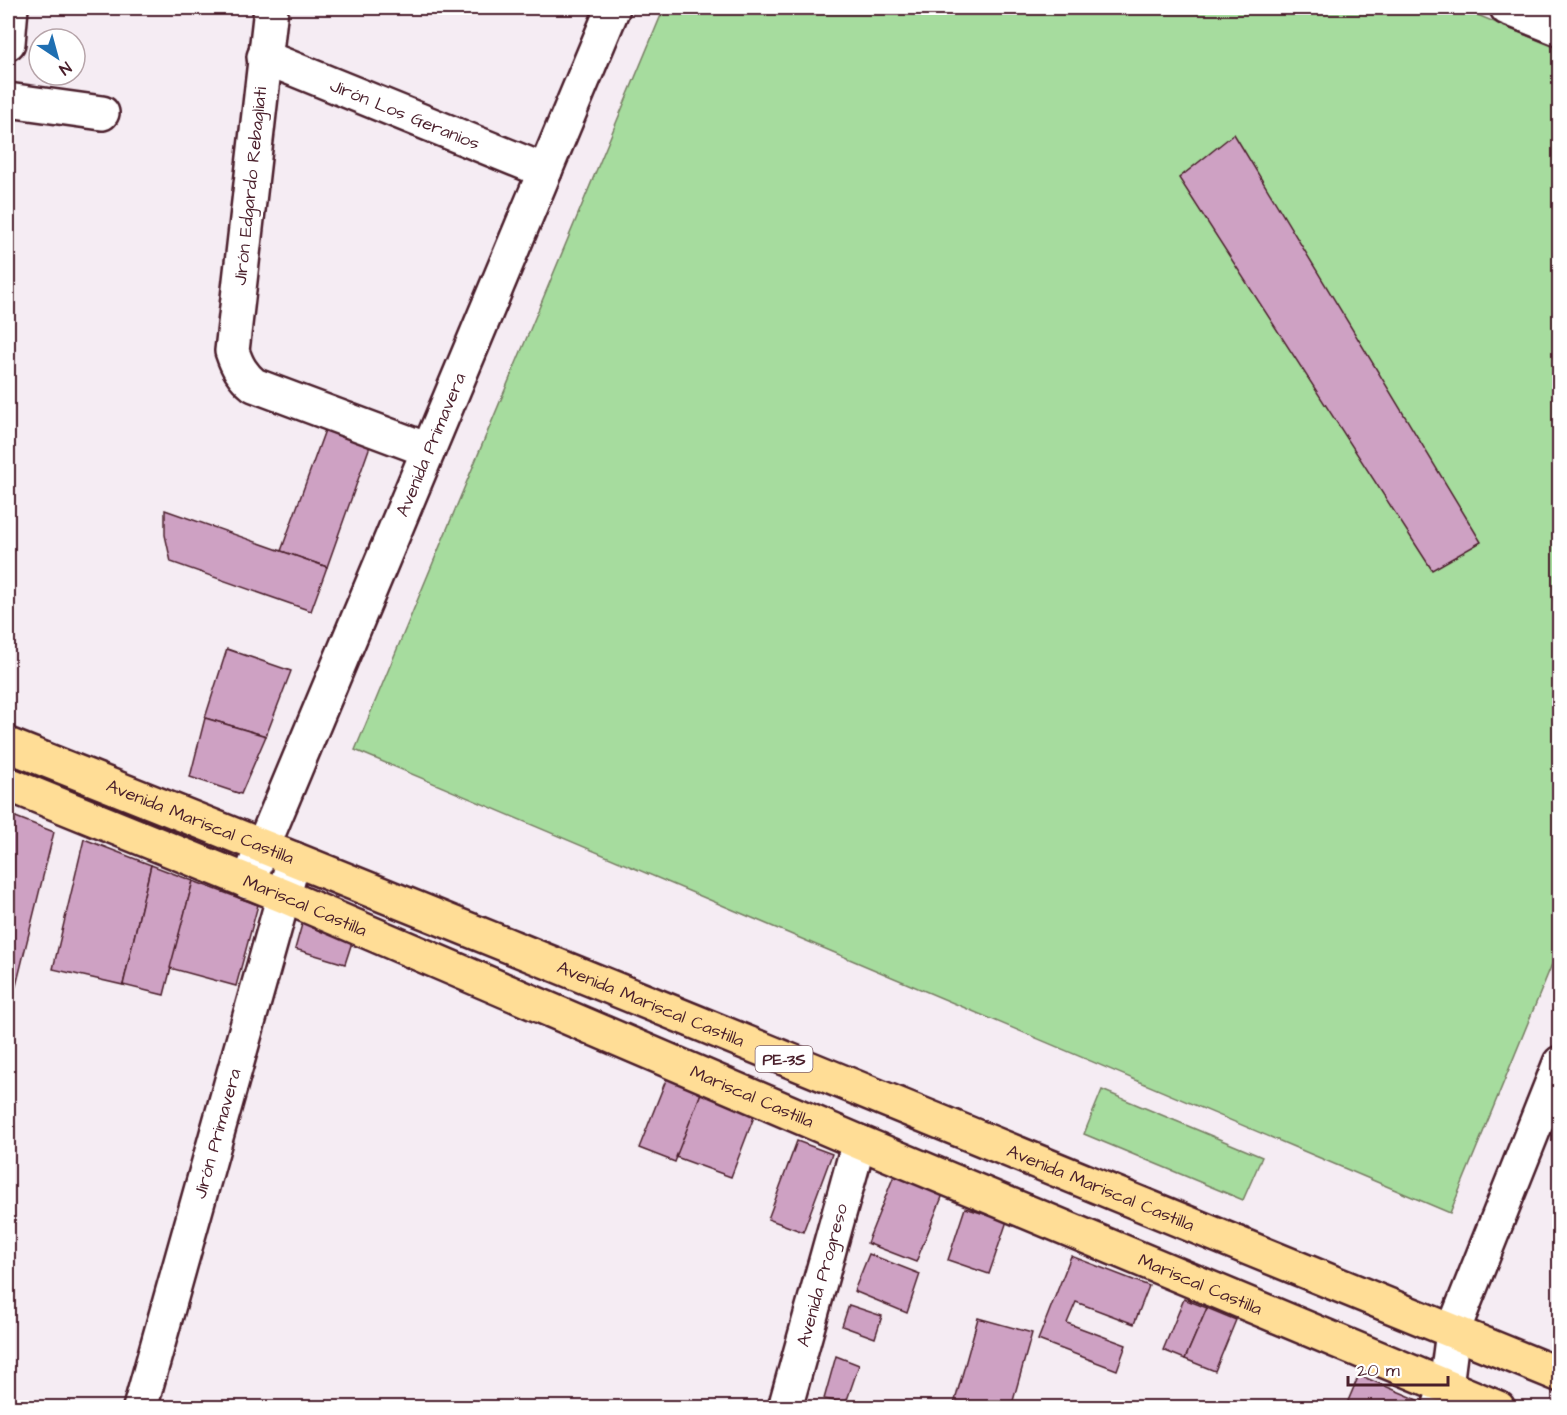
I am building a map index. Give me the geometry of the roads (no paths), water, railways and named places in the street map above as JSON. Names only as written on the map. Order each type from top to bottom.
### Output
[{"type":"highway","name":"Avenida Mariscal Castilla","points":[[8,745],[294,858],[1560,1375]]},
{"type":"highway","name":"Mariscal Castilla","points":[[8,784],[284,896],[859,1142],[1443,1397],[1498,1407]]},
{"type":"street","points":[[8,43],[12,8]]},
{"type":"street","name":"Jirón Edgardo Rebagliati","points":[[271,8],[232,351],[236,365],[244,377],[254,385],[429,450]]},
{"type":"street","name":"Avenida Primavera","points":[[248,882],[613,8]]},
{"type":"street","points":[[1507,8],[1560,29]]},
{"type":"street","name":"Jirón Los Geranios","points":[[264,57],[545,171]]},
{"type":"street","points":[[8,100],[102,113]]},
{"type":"street","name":"Jirón Primavera","points":[[140,1407],[294,858]]},
{"type":"street","points":[[1443,1397],[1453,1331],[1560,1064]]},
{"type":"street","name":"Avenida Progreso","points":[[785,1407],[859,1142]]}]
